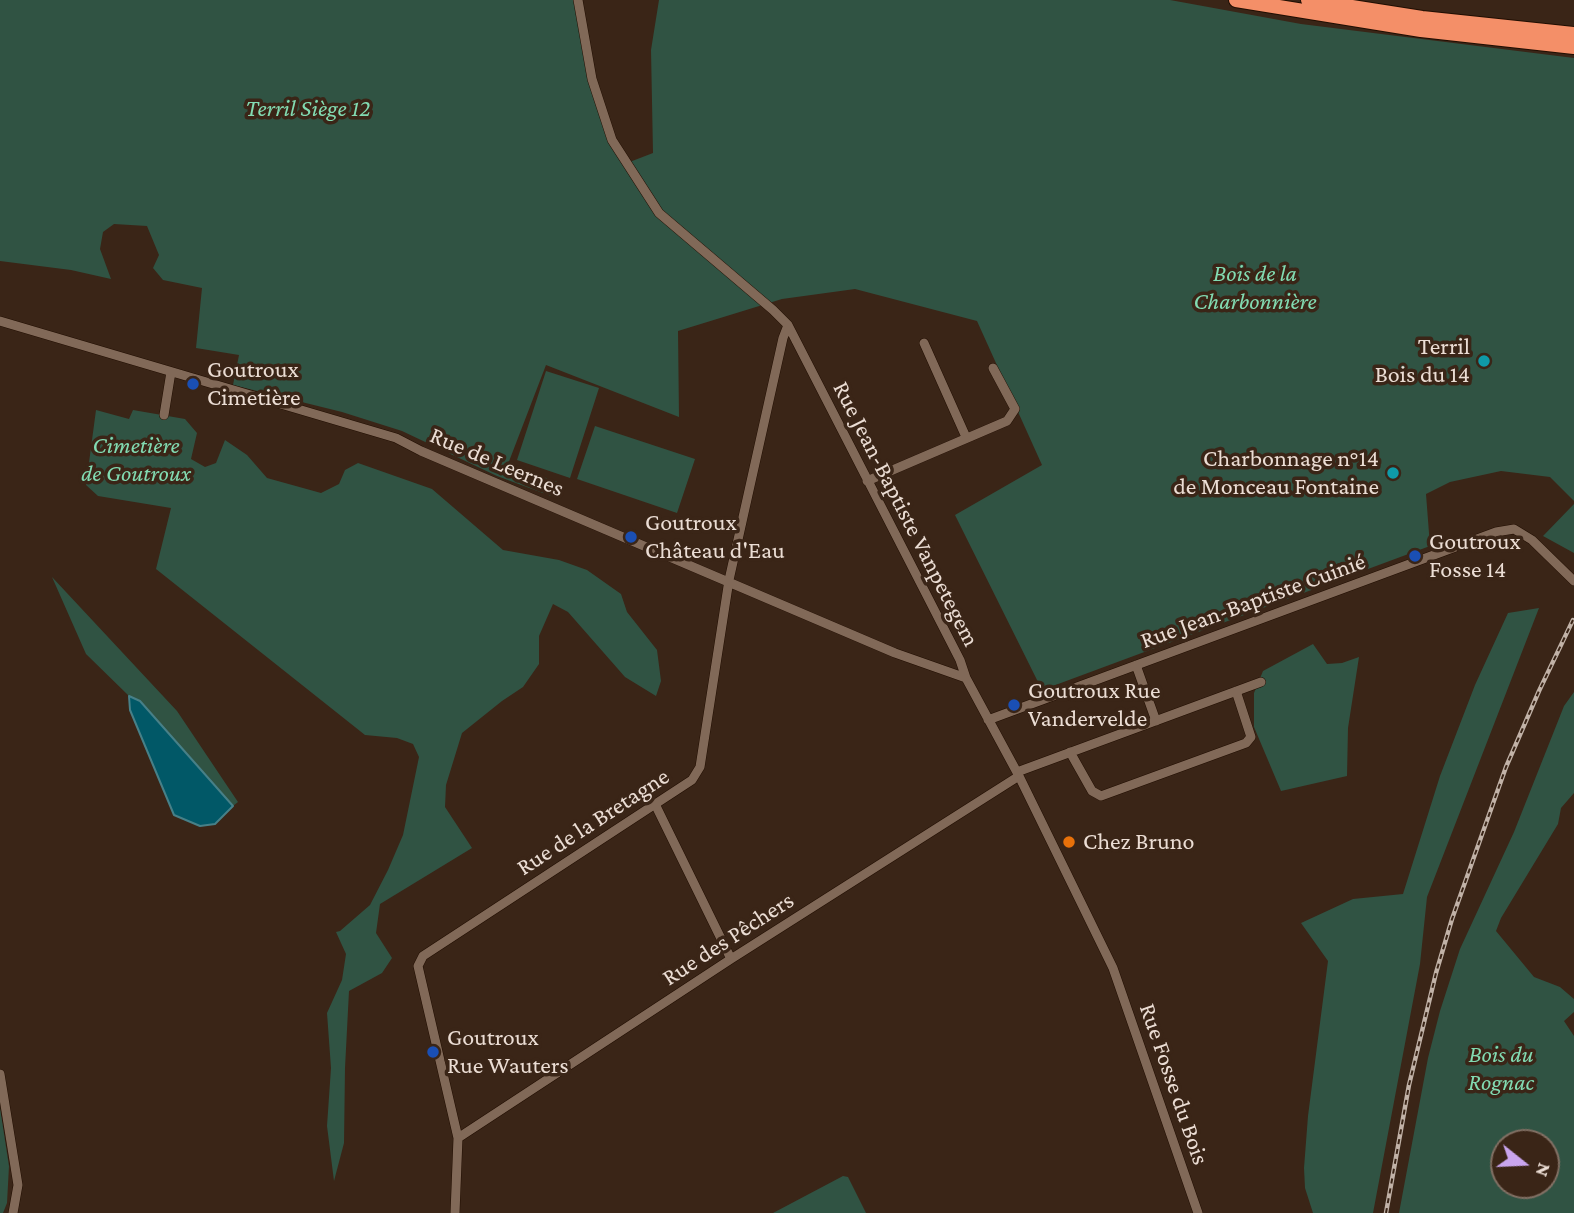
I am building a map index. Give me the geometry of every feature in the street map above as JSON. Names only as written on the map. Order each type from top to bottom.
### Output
[{"type":"highway","points":[[1236,0],[1421,30],[1574,47]]},
{"type":"highway","points":[[1308,0],[1422,18],[1574,34]]},
{"type":"street","name":"Rue Jean-Baptiste Vanpetegem","points":[[578,0],[592,79],[612,140],[659,213],[788,325],[960,660],[966,678],[1018,774]]},
{"type":"street","name":"Rue de Leernes","points":[[0,321],[396,438],[895,653],[966,678]]},
{"type":"street","name":"Rue de la Bretagne","points":[[458,1138],[418,966],[422,956],[692,780],[700,767],[729,580],[788,325]]},
{"type":"street","points":[[923,344],[966,438]]},
{"type":"street","points":[[867,481],[1007,421],[1015,410],[993,368]]},
{"type":"street","points":[[164,415],[171,372]]},
{"type":"street","name":"Rue Jean-Baptiste Cuinié","points":[[988,720],[1496,532],[1514,529],[1532,540],[1574,581]]},
{"type":"street","points":[[1136,665],[1156,721]]},
{"type":"street","name":"Rue des Pêchers","points":[[458,1138],[1018,774],[1070,752],[1261,682]]},
{"type":"street","points":[[1070,752],[1092,791],[1101,796],[1246,743],[1251,737],[1236,691]]},
{"type":"street","name":"Rue Fosse du Bois","points":[[1018,774],[1113,968],[1198,1213]]},
{"type":"street","points":[[655,804],[731,959]]},
{"type":"street","points":[[0,1074],[19,1185],[13,1213]]},
{"type":"street","points":[[455,1213],[458,1138]]},
{"type":"green space","name":"Bois de la Charbonnière","points":[[0,0],[578,0],[612,140],[627,163],[653,153],[651,50],[659,0],[1170,0],[1301,24],[1574,58],[1574,501],[1550,477],[1501,471],[1450,482],[1426,494],[1430,546],[1042,690],[955,515],[1042,465],[977,321],[855,289],[782,299],[678,331],[679,417],[546,365],[508,464],[560,483],[559,499],[497,476],[402,431],[342,412],[233,385],[239,355],[196,348],[202,288],[163,280],[153,268],[159,255],[147,226],[114,224],[103,232],[100,249],[111,279],[71,270],[0,261]]},
{"type":"green space","points":[[546,371],[599,388],[570,478],[517,460]]},
{"type":"green space","name":"Cimetière de Goutroux","points":[[96,410],[129,419],[133,410],[185,419],[197,433],[191,459],[205,467],[216,463],[225,440],[247,455],[267,478],[321,493],[339,484],[345,470],[358,463],[432,489],[503,550],[559,560],[587,570],[621,594],[627,612],[657,650],[661,681],[656,696],[625,677],[568,612],[553,604],[539,636],[539,664],[523,687],[462,733],[446,785],[445,807],[472,848],[380,904],[376,933],[392,958],[382,973],[349,991],[344,1143],[334,1181],[327,1126],[331,1068],[327,1013],[342,980],[346,954],[336,932],[370,905],[388,870],[403,835],[419,757],[413,744],[397,738],[365,735],[156,569],[171,508],[98,496],[86,485]]},
{"type":"green space","points":[[595,426],[695,459],[677,513],[577,479]]},
{"type":"green space","points":[[1574,504],[1574,553],[1543,536]]},
{"type":"green space","points":[[52,577],[177,711],[238,802],[233,806],[140,701],[129,696],[86,654]]},
{"type":"green space","points":[[1539,608],[1427,897],[1420,964],[1373,1213],[1313,1213],[1305,1188],[1304,1168],[1328,961],[1301,923],[1353,899],[1403,894],[1440,776],[1475,685],[1508,613]]},
{"type":"green space","points":[[1313,644],[1327,664],[1342,663],[1359,657],[1348,728],[1347,776],[1281,791],[1254,727],[1254,693],[1263,671]]},
{"type":"green space","name":"Bois du Rognac","points":[[1574,692],[1574,793],[1561,808],[1558,824],[1501,918],[1496,931],[1534,977],[1560,987],[1574,999],[1574,1012],[1564,1021],[1574,1036],[1574,1213],[1399,1213],[1428,1058],[1440,1011],[1460,949],[1514,832],[1564,706]]},
{"type":"green space","points":[[0,1108],[9,1166],[7,1203],[3,1213],[0,1213]]},
{"type":"green space","points":[[843,1176],[848,1177],[866,1213],[773,1213]]},
{"type":"water","points":[[129,696],[140,701],[233,806],[215,824],[200,826],[174,815],[130,710]]},
{"type":"railway","points":[[1386,1213],[1409,1085],[1452,919],[1506,767],[1573,620]]},
{"type":"place","name":"Terril Bois du 14","points":[[1484,361]]},
{"type":"place","name":"Goutroux Cimetière","points":[[193,384]]},
{"type":"place","name":"Charbonnage n°14 de Monceau Fontaine","points":[[1393,473]]},
{"type":"place","name":"Goutroux Château d'Eau","points":[[631,537]]},
{"type":"place","name":"Goutroux Fosse 14","points":[[1415,556]]},
{"type":"place","name":"Goutroux Rue Vandervelde","points":[[1014,705]]},
{"type":"place","name":"Chez Bruno","points":[[1069,842]]},
{"type":"place","name":"Goutroux Rue Wauters","points":[[433,1052]]},
{"type":"park label","name":"Terril Siège 12","points":[[308,109]]}]
